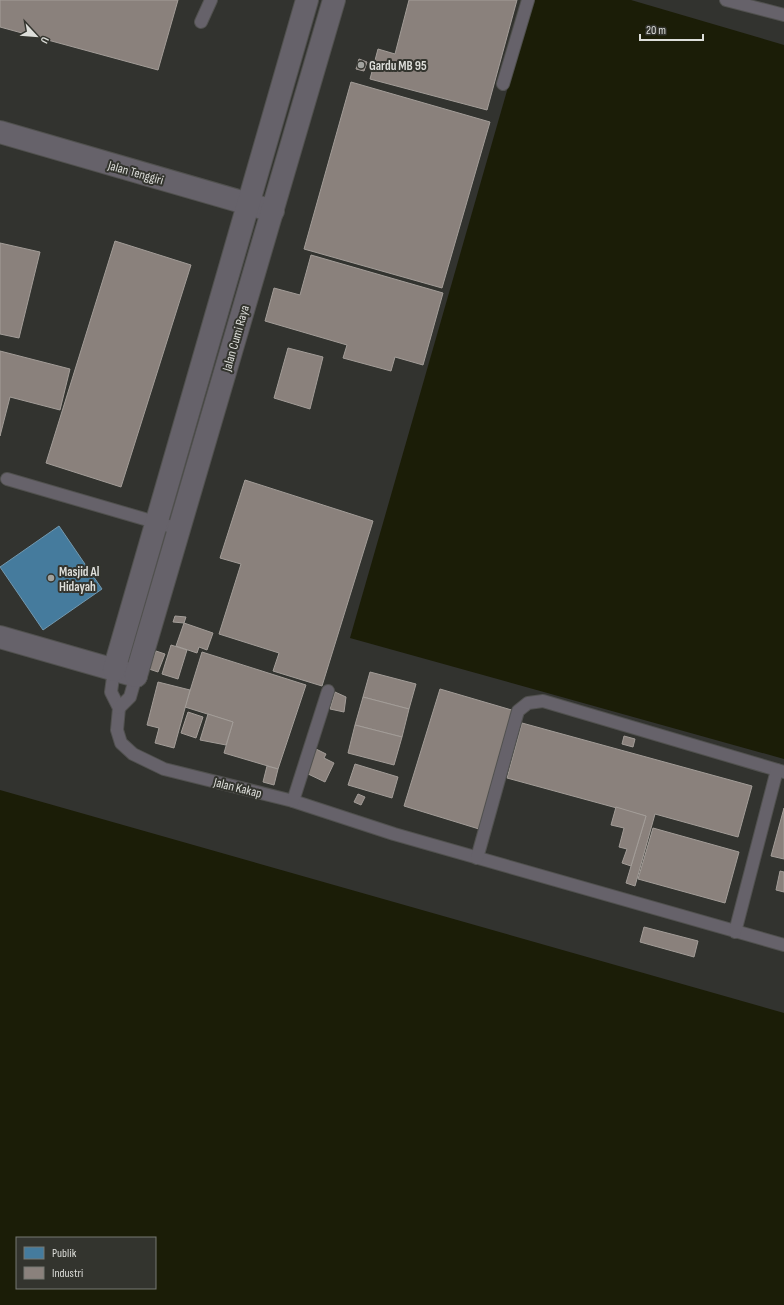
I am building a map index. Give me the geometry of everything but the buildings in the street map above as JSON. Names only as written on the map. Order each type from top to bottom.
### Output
[{"type":"street","name":"Jalan Cumi Raya","points":[[114,670],[307,0]]},
{"type":"street","name":"Jalan Cumi Raya","points":[[136,676],[334,0]]},
{"type":"street","name":"Jalan Tenggiri","points":[[0,132],[273,211]]},
{"type":"street","points":[[202,362],[226,369]]},
{"type":"street","points":[[0,637],[136,676]]},
{"type":"lane","points":[[202,22],[211,0]]},
{"type":"lane","points":[[502,84],[528,0]]},
{"type":"lane","points":[[726,0],[784,15]]},
{"type":"lane","points":[[7,480],[179,529]]},
{"type":"lane","name":"Jalan Kakap","points":[[114,670],[111,692],[119,708],[117,730],[121,743],[133,754],[164,769],[293,802],[394,834],[784,946]]},
{"type":"lane","points":[[119,708],[130,697],[136,676]]},
{"type":"lane","points":[[293,802],[328,691]]},
{"type":"lane","points":[[477,858],[518,711],[528,703],[543,701],[781,771],[735,932]]},
{"type":"shaded area","points":[[533,0],[631,0],[784,45],[784,759],[350,638]]},
{"type":"shaded area","points":[[0,790],[784,1013],[784,1305],[0,1305]]},
{"type":"place","name":"Gardu MB 95","points":[[361,65]]},
{"type":"place","name":"Masjid Al Hidayah","points":[[51,578]]}]
